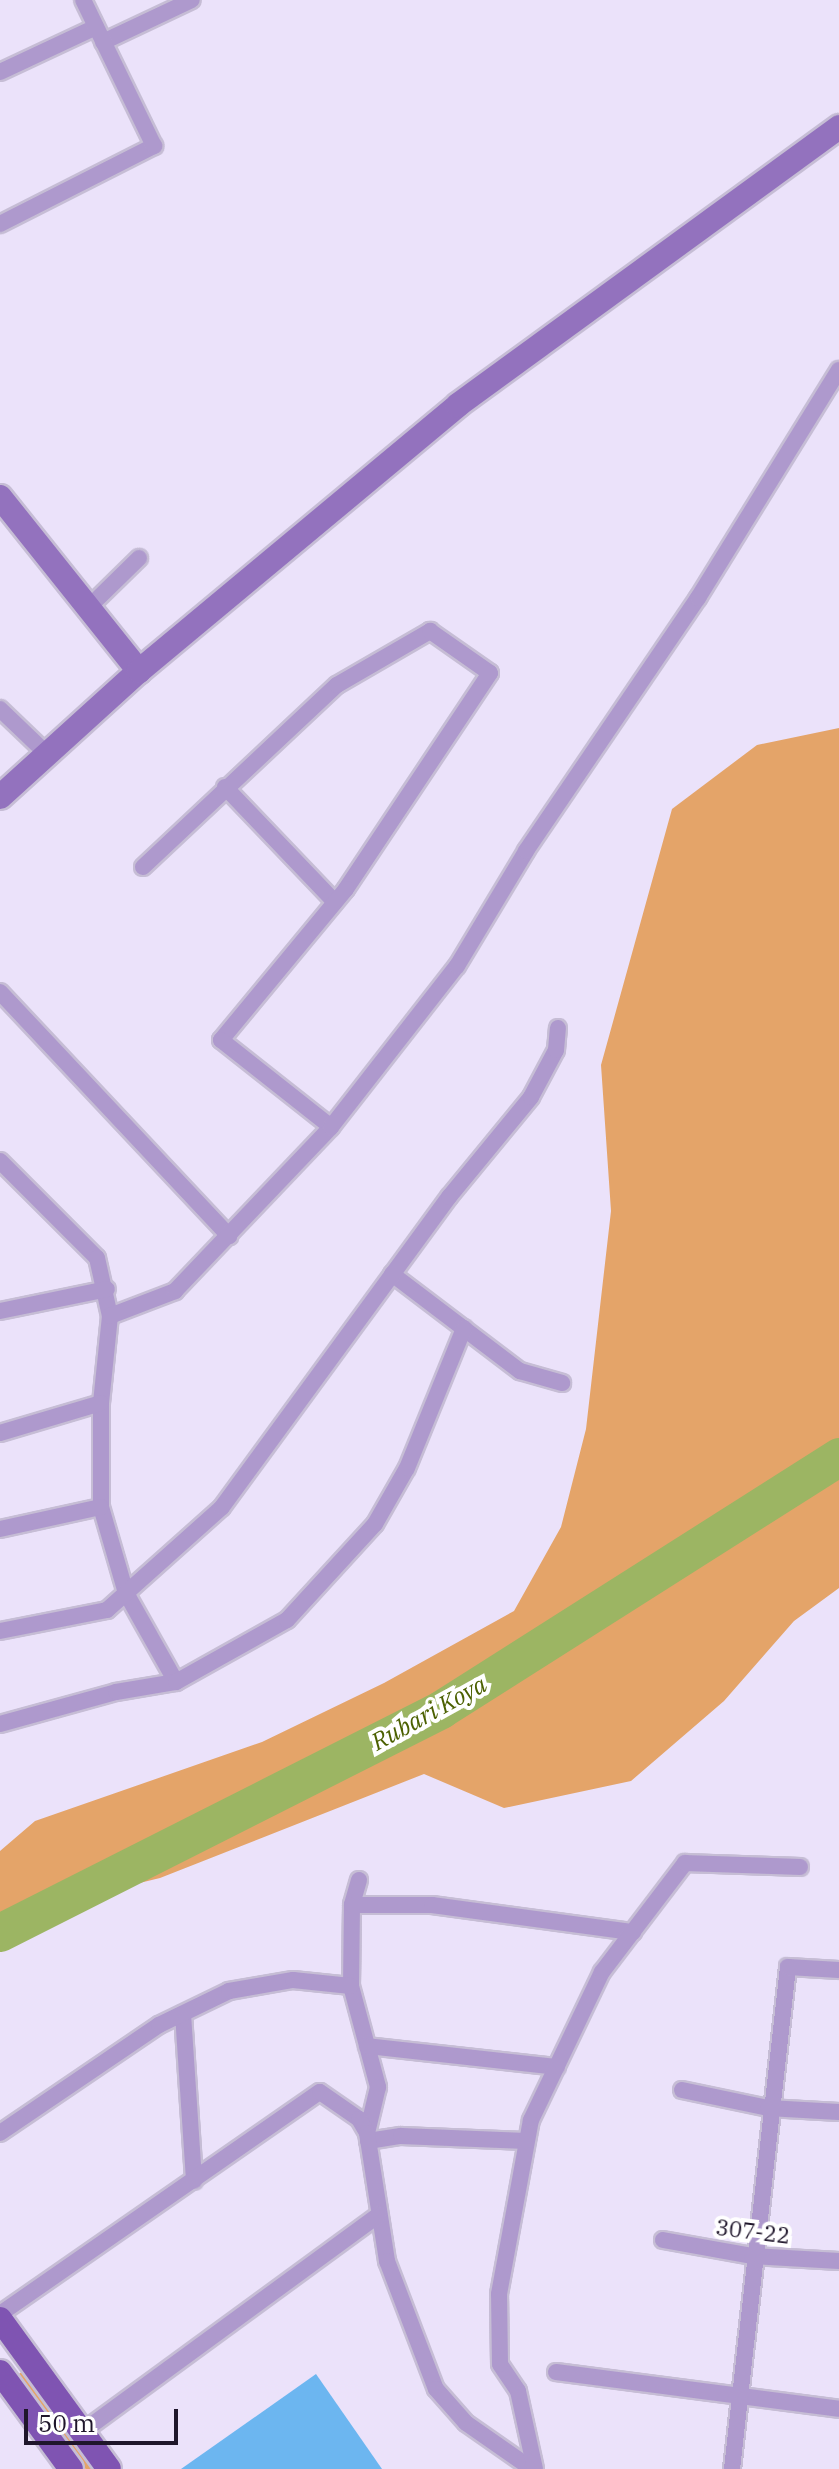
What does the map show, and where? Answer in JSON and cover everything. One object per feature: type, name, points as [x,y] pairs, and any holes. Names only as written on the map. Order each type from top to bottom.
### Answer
[{"type":"main road","points":[[0,2316],[8,2347],[82,2432],[109,2469]]},
{"type":"main road","points":[[0,2372],[71,2469]]},
{"type":"street","points":[[0,224],[154,146],[83,0]]},
{"type":"street","points":[[0,72],[192,0]]},
{"type":"street","points":[[0,797],[139,671],[458,405],[839,127]]},
{"type":"street","points":[[110,1316],[175,1291],[331,1127],[457,966],[526,851],[715,571],[839,370]]},
{"type":"street","points":[[0,497],[139,671]]},
{"type":"street","points":[[89,607],[139,558]]},
{"type":"street","points":[[143,867],[337,685],[430,631],[490,673],[335,902],[221,1040],[331,1127]]},
{"type":"street","points":[[0,709],[47,754]]},
{"type":"street","points":[[225,787],[335,902]]},
{"type":"street","points":[[0,992],[229,1236]]},
{"type":"street","points":[[0,1631],[107,1610],[222,1507],[392,1274],[531,1097],[556,1050],[558,1028]]},
{"type":"street","points":[[0,1161],[97,1258],[107,1289],[110,1316],[101,1403],[101,1507],[126,1593],[176,1682]]},
{"type":"street","points":[[392,1274],[520,1371],[562,1383]]},
{"type":"street","points":[[0,1311],[107,1289]]},
{"type":"street","points":[[0,1724],[116,1692],[176,1682],[287,1620],[375,1524],[407,1468],[464,1328]]},
{"type":"street","points":[[0,1433],[101,1403]]},
{"type":"street","points":[[0,1529],[101,1507]]},
{"type":"street","points":[[534,2469],[518,2391],[500,2364],[499,2294],[526,2141],[557,2067],[602,1972],[685,1863],[800,1867]]},
{"type":"street","points":[[359,1880],[352,1905],[351,1986],[378,2087],[368,2137]]},
{"type":"street","points":[[352,1905],[432,1905],[633,1932]]},
{"type":"street","points":[[732,2469],[768,2108],[788,1967],[839,1970]]},
{"type":"street","points":[[0,2133],[85,2072],[183,2014],[229,1991],[293,1980],[351,1986]]},
{"type":"street","points":[[183,2014],[194,2181]]},
{"type":"street","points":[[367,2046],[557,2067]]},
{"type":"street","points":[[682,2090],[768,2108],[839,2112]]},
{"type":"street","points":[[0,2316],[194,2181],[303,2098],[320,2092],[359,2119],[368,2137],[387,2261],[436,2389],[466,2423],[534,2469]]},
{"type":"street","points":[[368,2137],[526,2141]]},
{"type":"street","points":[[82,2432],[379,2215]]},
{"type":"street","name":"307-22","points":[[663,2240],[752,2256],[839,2261]]},
{"type":"street","points":[[556,2372],[738,2399],[839,2409]]},
{"type":"shaded area","points":[[839,728],[839,1588],[794,1621],[724,1701],[631,1781],[504,1808],[424,1774],[160,1878],[0,1917],[0,1851],[35,1821],[262,1742],[384,1683],[514,1611],[561,1527],[586,1429],[611,1211],[601,1065],[672,809],[757,745]]},
{"type":"shaded area","points":[[23,2371],[94,2468],[86,2469],[17,2375]]},
{"type":"building","points":[[316,2374],[382,2469],[181,2469]]},
{"type":"waterway","name":"Rubari Koya","points":[[0,1933],[441,1710],[839,1457]]}]
